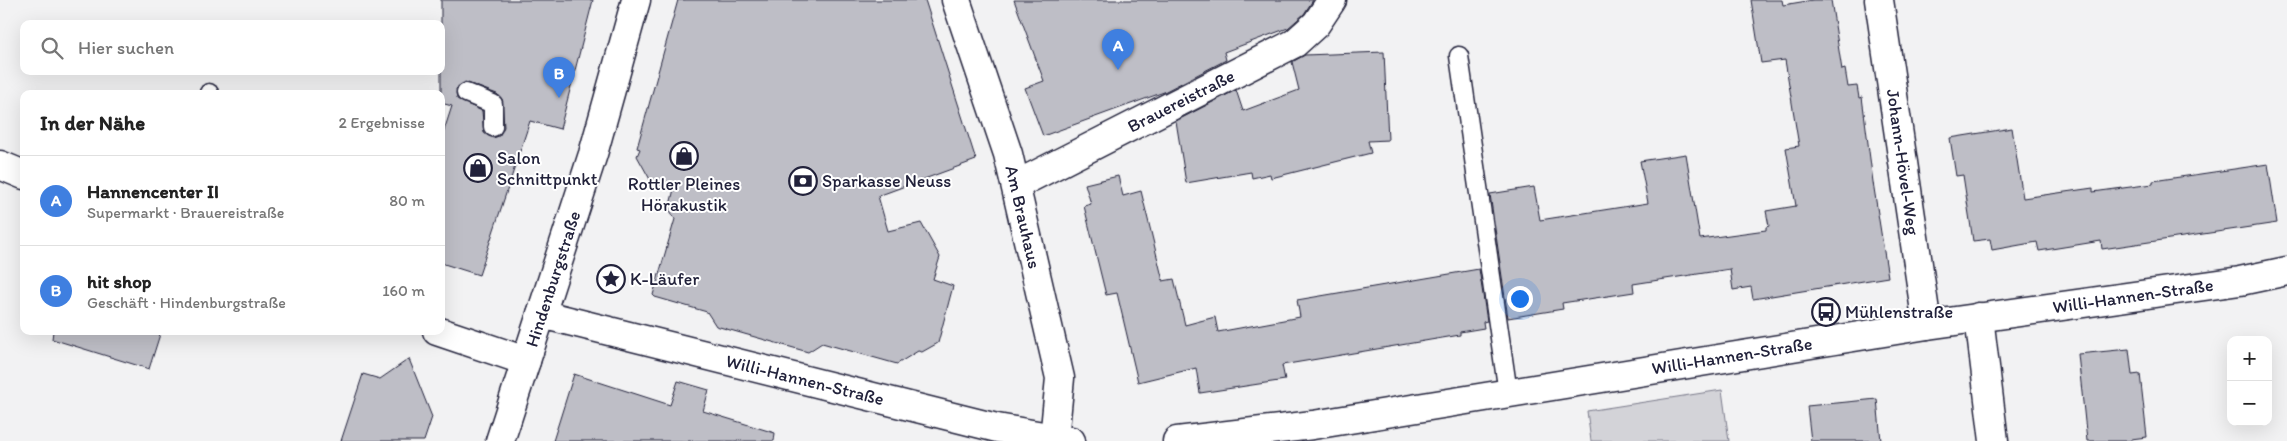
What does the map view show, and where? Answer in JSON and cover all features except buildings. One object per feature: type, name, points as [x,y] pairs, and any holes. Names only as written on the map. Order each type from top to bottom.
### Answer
[{"type":"street","name":"Hindenburgstraße","points":[[500,441],[593,154],[636,0]]},
{"type":"street","name":"Am Brauhaus","points":[[956,0],[996,113],[1016,186],[1060,378],[1062,440]]},
{"type":"street","name":"Brauereistraße","points":[[1016,186],[1295,43],[1316,24],[1332,0]]},
{"type":"street","name":"Johann-Hövel-Weg","points":[[1879,0],[1927,325]]},
{"type":"street","points":[[0,165],[20,173]]},
{"type":"street","name":"Willi-Hannen-Straße","points":[[1177,441],[1314,433],[1508,393],[1979,317],[2240,281],[2287,271]]},
{"type":"street","name":"Willi-Hannen-Straße","points":[[541,314],[904,405],[1062,440]]},
{"type":"street","points":[[1979,317],[1994,441]]},
{"type":"street","points":[[445,334],[526,361]]},
{"type":"lane","points":[[1460,56],[1508,393]]},
{"type":"lane","points":[[466,93],[493,104],[493,128]]},
{"type":"shaded area","points":[[1722,390],[1729,441],[1591,441],[1587,411]]},
{"type":"place","name":"Hannencenter II","points":[[1118,70]]},
{"type":"place","name":"hit shop","points":[[559,98]]},
{"type":"place","name":"Rottler Pleines Hörakustik","points":[[684,156]]},
{"type":"place","name":"Salon Schnittpunkt","points":[[478,168]]},
{"type":"place","name":"Sparkasse Neuss","points":[[803,181]]},
{"type":"place","name":"K-Läufer","points":[[611,279]]},
{"type":"place","name":"Mühlenstraße","points":[[1826,312]]}]
